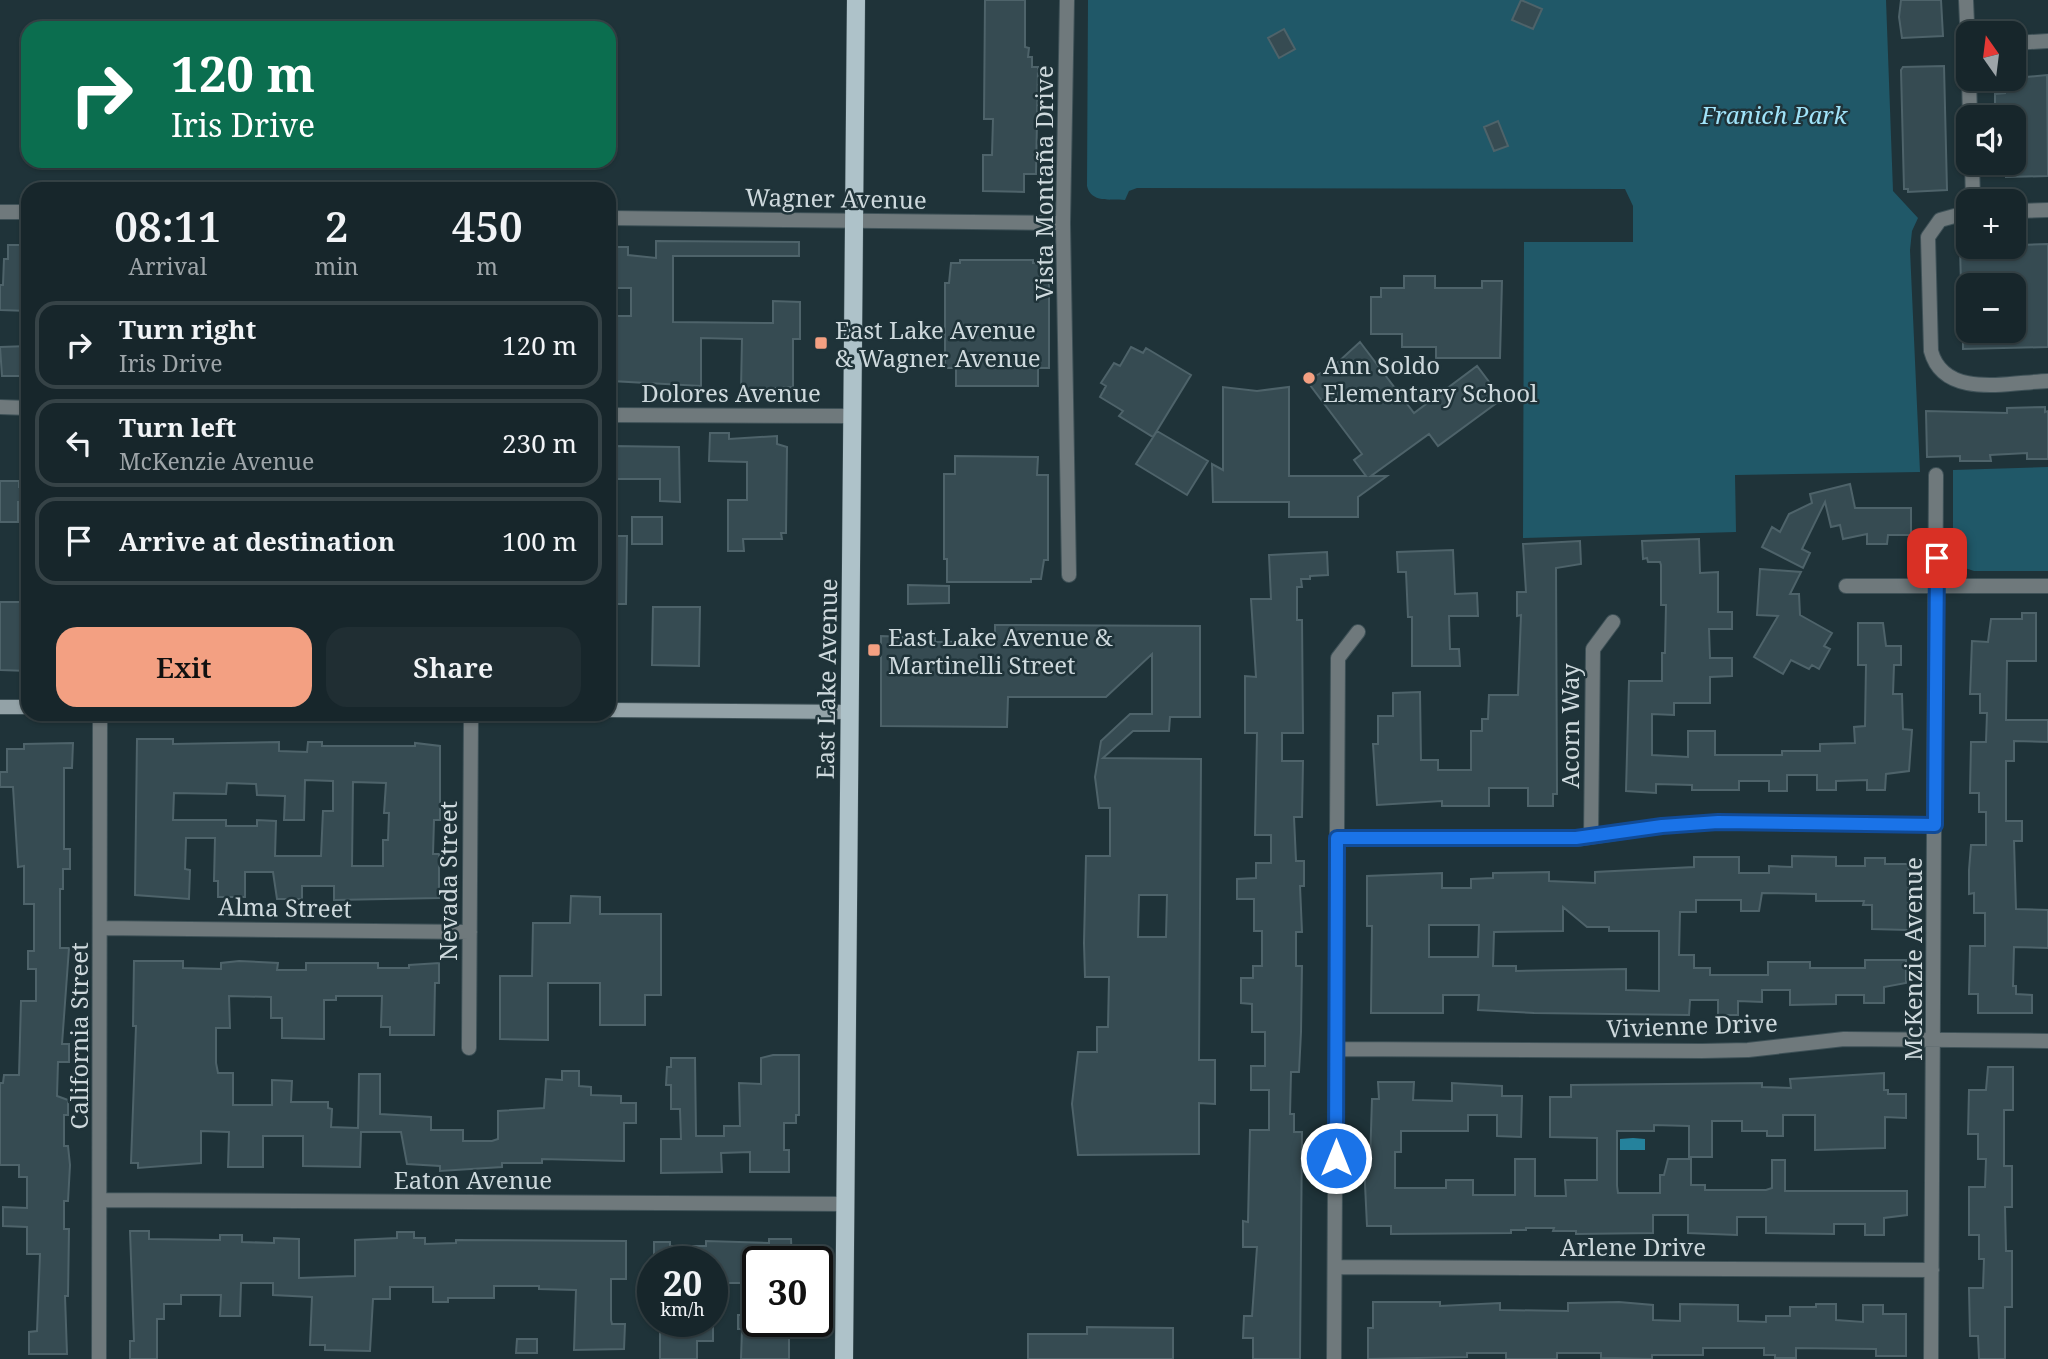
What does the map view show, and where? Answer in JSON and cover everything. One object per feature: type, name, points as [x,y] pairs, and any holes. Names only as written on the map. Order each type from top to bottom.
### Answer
[{"type":"main road","name":"East Lake Avenue","points":[[844,1359],[856,0]]},
{"type":"street","name":"Vista Montaña Drive","points":[[1067,0],[1063,223],[1069,575]]},
{"type":"street","points":[[1966,0],[1967,21]]},
{"type":"street","points":[[2026,42],[2048,41]]},
{"type":"street","points":[[2026,211],[2048,210]]},
{"type":"street","points":[[0,212],[21,212]]},
{"type":"street","points":[[1956,215],[1945,217],[1931,230],[1928,237],[1931,351],[1941,373],[1951,380],[1969,384],[2048,381]]},
{"type":"street","name":"Wagner Avenue","points":[[616,218],[1063,223]]},
{"type":"street","points":[[0,407],[21,408]]},
{"type":"street","name":"Dolores Avenue","points":[[616,415],[853,416]]},
{"type":"street","name":"McKenzie Avenue","points":[[1931,1359],[1938,586],[1936,475]]},
{"type":"street","points":[[1846,586],[2048,586]]},
{"type":"street","name":"Acorn Way","points":[[1591,837],[1593,649],[1613,622]]},
{"type":"street","points":[[1334,1359],[1338,658],[1359,632]]},
{"type":"street","points":[[0,706],[21,707]]},
{"type":"street","points":[[616,710],[850,712]]},
{"type":"street","name":"California Street","points":[[99,1359],[100,721]]},
{"type":"street","name":"Nevada Street","points":[[469,1048],[471,721]]},
{"type":"street","points":[[1337,838],[1591,837],[1696,823],[1935,825]]},
{"type":"street","name":"Alma Street","points":[[101,928],[470,932]]},
{"type":"street","name":"Vivienne Drive","points":[[1336,1049],[1728,1051],[1844,1039],[2048,1041]]},
{"type":"street","name":"Eaton Avenue","points":[[100,1200],[845,1204]]},
{"type":"street","name":"Arlene Drive","points":[[1335,1267],[1932,1270]]},
{"type":"green space","name":"Franich Park","points":[[1088,0],[1886,0],[1893,191],[1918,218],[1912,231],[1910,250],[1920,472],[1735,475],[1736,532],[1523,538],[1524,242],[1633,242],[1633,206],[1625,189],[1137,188],[1129,191],[1125,200],[1097,198],[1087,186]]},
{"type":"green space","points":[[2048,467],[2048,571],[1974,571],[1959,566],[1953,552],[1953,470]]},
{"type":"shaded area","points":[[1620,1139],[1645,1139],[1645,1150],[1620,1150]]},
{"type":"building","points":[[985,0],[1025,0],[1025,47],[1029,48],[1028,57],[1032,57],[1032,67],[1038,67],[1036,174],[1024,174],[1024,192],[983,191],[983,155],[992,155],[993,119],[984,119]]},
{"type":"building","points":[[1521,0],[1542,9],[1533,29],[1512,20]]},
{"type":"building","points":[[1901,0],[1941,0],[1943,36],[1902,38],[1899,17]]},
{"type":"building","points":[[1284,29],[1295,49],[1279,58],[1268,38]]},
{"type":"building","points":[[1944,66],[1947,190],[1908,192],[1908,189],[1904,189],[1901,70],[1903,67]]},
{"type":"building","points":[[2047,75],[2048,176],[2006,177],[2026,175],[2026,105],[1995,105],[1995,94],[2026,91],[2026,77]]},
{"type":"building","points":[[1498,121],[1508,146],[1494,151],[1484,127]]},
{"type":"building","points":[[656,241],[799,242],[799,256],[673,256],[673,322],[773,323],[773,301],[800,302],[800,339],[793,339],[793,387],[741,390],[742,339],[701,338],[701,386],[616,381],[616,316],[631,316],[631,288],[616,288],[616,247],[628,247],[628,255],[656,258]]},
{"type":"building","points":[[2048,244],[2048,347],[1963,349],[1963,343],[2026,343],[2026,273],[1961,273],[1960,259],[2026,259],[2026,245]]},
{"type":"building","points":[[8,245],[21,245],[21,311],[0,310],[4,259],[8,259]]},
{"type":"building","points":[[960,260],[1033,260],[1033,263],[1042,263],[1045,283],[1049,283],[1049,368],[1038,368],[1038,386],[956,386],[956,368],[945,368],[945,283],[949,283],[951,263],[960,263]]},
{"type":"building","points":[[1404,276],[1435,276],[1435,288],[1482,288],[1482,281],[1502,281],[1500,358],[1436,358],[1436,347],[1402,347],[1402,334],[1371,334],[1371,297],[1381,297],[1381,288],[1404,288]]},
{"type":"building","points":[[1360,342],[1414,413],[1477,366],[1502,399],[1438,446],[1429,434],[1371,476],[1387,476],[1358,497],[1358,517],[1289,517],[1289,502],[1213,502],[1212,464],[1223,470],[1223,387],[1257,391],[1289,387],[1289,476],[1366,476],[1354,460],[1362,454],[1307,381],[1336,364]]},
{"type":"building","points":[[21,346],[21,376],[2,376],[0,347]]},
{"type":"building","points":[[1131,347],[1143,353],[1146,348],[1191,375],[1153,437],[1119,416],[1123,411],[1100,397],[1106,386],[1101,383],[1114,363],[1120,366]]},
{"type":"building","points":[[2045,407],[2045,412],[2048,411],[2048,459],[2027,459],[2027,453],[1990,455],[1991,461],[1960,461],[1960,456],[1927,457],[1926,411],[2007,413],[2007,408]]},
{"type":"building","points":[[1157,431],[1208,461],[1187,495],[1136,464]]},
{"type":"building","points":[[710,433],[729,433],[729,439],[777,436],[777,444],[787,447],[786,533],[781,533],[782,539],[743,539],[744,551],[728,551],[728,500],[747,500],[747,462],[709,461]]},
{"type":"building","points":[[616,446],[679,447],[680,502],[660,501],[660,479],[616,479]]},
{"type":"building","points":[[955,456],[1038,457],[1037,475],[1048,475],[1048,560],[1044,560],[1041,579],[1031,579],[1031,582],[947,582],[947,559],[944,559],[944,474],[955,474]]},
{"type":"building","points":[[0,481],[19,481],[21,502],[18,502],[18,522],[0,522]]},
{"type":"building","points":[[1850,484],[1855,508],[1911,508],[1911,535],[1888,535],[1887,544],[1867,544],[1867,534],[1843,539],[1840,525],[1831,527],[1825,502],[1802,549],[1810,553],[1803,568],[1762,547],[1772,527],[1780,532],[1789,514],[1812,503],[1810,494]]},
{"type":"building","points":[[632,517],[662,517],[662,544],[632,544]]},
{"type":"building","points":[[616,536],[627,536],[626,604],[616,604]]},
{"type":"building","points":[[1699,539],[1700,573],[1718,572],[1718,612],[1732,612],[1732,629],[1709,629],[1710,658],[1732,658],[1732,676],[1710,677],[1710,703],[1674,703],[1674,715],[1652,714],[1652,755],[1688,757],[1688,731],[1715,731],[1715,755],[1782,755],[1782,751],[1820,751],[1820,744],[1855,743],[1854,727],[1865,726],[1866,665],[1858,665],[1858,623],[1883,623],[1886,646],[1901,646],[1901,665],[1894,665],[1893,694],[1902,694],[1903,729],[1912,730],[1909,771],[1886,774],[1885,790],[1867,790],[1867,780],[1836,781],[1836,790],[1817,790],[1817,775],[1787,775],[1787,791],[1769,791],[1769,781],[1739,781],[1739,790],[1692,790],[1692,785],[1656,784],[1656,793],[1626,791],[1629,681],[1662,681],[1662,653],[1665,653],[1666,605],[1661,605],[1661,565],[1660,562],[1643,559],[1642,541]]},
{"type":"building","points":[[1580,541],[1581,564],[1556,568],[1557,794],[1553,794],[1553,806],[1528,806],[1528,788],[1489,788],[1489,806],[1442,806],[1442,801],[1377,805],[1373,744],[1378,744],[1378,716],[1393,716],[1393,693],[1420,692],[1421,760],[1438,760],[1438,770],[1471,770],[1471,731],[1482,731],[1482,719],[1488,719],[1489,695],[1518,695],[1521,615],[1517,616],[1517,592],[1526,592],[1523,544]]},
{"type":"building","points":[[1453,550],[1455,594],[1477,593],[1478,616],[1449,616],[1450,649],[1459,649],[1460,666],[1412,666],[1412,617],[1408,617],[1406,572],[1398,572],[1397,552]]},
{"type":"building","points":[[1327,552],[1328,575],[1301,579],[1302,587],[1297,587],[1297,620],[1302,620],[1303,733],[1282,733],[1282,761],[1303,761],[1302,817],[1294,817],[1296,861],[1304,861],[1304,886],[1300,886],[1302,932],[1296,932],[1296,966],[1302,966],[1301,1032],[1299,1072],[1291,1072],[1290,1114],[1294,1114],[1294,1132],[1302,1132],[1300,1359],[1253,1359],[1253,1338],[1243,1338],[1244,1316],[1252,1316],[1257,1247],[1243,1247],[1243,1221],[1248,1222],[1250,1130],[1269,1130],[1269,1090],[1251,1090],[1251,1066],[1265,1066],[1265,1032],[1252,1032],[1252,1004],[1241,1003],[1241,978],[1253,978],[1253,966],[1262,966],[1262,931],[1254,931],[1254,899],[1237,899],[1237,879],[1256,878],[1256,863],[1271,863],[1271,835],[1255,835],[1257,733],[1245,733],[1245,676],[1256,677],[1251,599],[1271,599],[1269,555]]},
{"type":"building","points":[[1760,569],[1801,572],[1790,594],[1799,594],[1800,615],[1832,633],[1824,646],[1830,649],[1819,669],[1812,665],[1809,669],[1791,660],[1783,674],[1754,657],[1778,616],[1757,615]]},
{"type":"building","points":[[908,585],[949,586],[949,603],[908,604]]},
{"type":"building","points":[[0,602],[21,602],[21,671],[0,670]]},
{"type":"building","points":[[653,607],[700,607],[699,666],[652,665]]},
{"type":"building","points":[[2022,613],[2036,613],[2036,661],[2007,661],[2006,720],[2048,720],[2048,742],[2014,741],[2014,761],[2006,761],[2006,821],[2022,821],[2022,841],[2014,841],[2016,909],[2048,910],[2048,948],[2014,947],[2013,986],[2016,986],[2016,994],[2032,995],[2032,1013],[1978,1013],[1978,994],[1969,994],[1970,946],[1985,946],[1985,913],[1974,913],[1974,893],[1969,894],[1969,870],[1971,845],[1986,845],[1986,812],[1979,812],[1979,793],[1970,793],[1971,742],[1986,742],[1987,713],[1980,713],[1980,694],[1970,694],[1972,641],[1988,642],[1991,619],[2022,619]]},
{"type":"building","points":[[995,625],[1200,626],[1200,717],[1170,717],[1169,731],[1133,731],[1103,758],[1201,759],[1199,1060],[1215,1060],[1215,1104],[1199,1103],[1199,1154],[1078,1155],[1072,1104],[1078,1052],[1097,1052],[1097,1027],[1108,1027],[1109,977],[1085,977],[1084,943],[1086,856],[1110,856],[1110,808],[1099,808],[1095,777],[1101,741],[1130,714],[1152,714],[1152,654],[1106,697],[1008,697],[1007,727],[881,726],[881,636],[935,638],[935,642],[995,641]],"holes":[[[1139,895],[1167,895],[1166,937],[1138,937]]]},
{"type":"building","points":[[137,739],[173,739],[173,744],[279,742],[279,751],[307,752],[308,742],[322,742],[322,746],[415,746],[415,743],[440,746],[440,820],[434,820],[433,854],[439,854],[439,898],[334,900],[334,886],[302,886],[302,899],[277,899],[273,872],[245,872],[245,897],[218,897],[218,881],[214,881],[215,838],[186,838],[185,869],[190,870],[189,899],[135,895]],"holes":[[[305,780],[333,781],[333,811],[323,811],[321,856],[275,856],[276,821],[257,820],[257,826],[226,826],[226,820],[173,820],[174,793],[226,794],[227,783],[256,784],[257,795],[285,796],[284,820],[304,820]],[[353,782],[386,783],[384,813],[389,813],[388,840],[383,840],[383,866],[352,866]]]},
{"type":"building","points":[[73,743],[72,768],[64,768],[64,849],[70,849],[70,869],[63,869],[63,889],[60,889],[60,948],[69,948],[62,1044],[69,1044],[69,1062],[58,1062],[57,1096],[68,1100],[68,1115],[64,1115],[64,1146],[68,1146],[70,1165],[68,1201],[64,1201],[64,1229],[69,1229],[68,1296],[65,1296],[67,1354],[29,1354],[29,1332],[37,1331],[40,1254],[27,1254],[27,1227],[3,1226],[3,1207],[27,1208],[27,1177],[19,1177],[19,1165],[0,1165],[0,1083],[3,1083],[4,1075],[19,1075],[21,1001],[36,1001],[36,969],[28,969],[28,951],[34,951],[34,904],[24,904],[24,866],[18,867],[13,787],[0,787],[0,772],[7,772],[7,749],[24,749],[24,744]]},
{"type":"building","points":[[1792,856],[1836,857],[1836,866],[1865,866],[1865,858],[1885,858],[1885,864],[1908,864],[1909,871],[1915,871],[1915,887],[1909,887],[1908,930],[1872,929],[1872,905],[1863,905],[1864,901],[1816,901],[1816,894],[1762,893],[1759,911],[1741,911],[1741,900],[1696,900],[1696,912],[1680,912],[1679,955],[1694,955],[1694,968],[1710,968],[1710,975],[1768,975],[1768,962],[1810,962],[1810,968],[1865,968],[1865,960],[1906,960],[1906,983],[1884,987],[1884,1003],[1864,1003],[1864,995],[1836,995],[1836,1004],[1790,1005],[1790,990],[1762,990],[1762,1002],[1738,1001],[1738,1015],[1718,1015],[1718,1000],[1690,1000],[1689,1015],[1534,1013],[1478,1010],[1479,995],[1443,995],[1443,1013],[1371,1013],[1372,926],[1367,926],[1367,876],[1442,873],[1442,888],[1471,888],[1471,879],[1493,878],[1493,873],[1549,872],[1549,881],[1595,883],[1595,872],[1694,867],[1694,857],[1739,857],[1739,873],[1769,873],[1769,866],[1792,867]],"holes":[[[1563,907],[1587,927],[1609,927],[1609,931],[1659,931],[1659,991],[1626,990],[1626,969],[1516,971],[1516,966],[1493,966],[1494,932],[1563,931]],[[1429,925],[1479,925],[1478,957],[1429,957]]]},
{"type":"building","points":[[571,896],[600,897],[600,914],[661,914],[661,995],[645,995],[645,1025],[600,1025],[600,983],[548,983],[548,1040],[500,1039],[500,976],[532,976],[533,923],[570,923]]},
{"type":"building","points":[[134,961],[183,961],[183,968],[221,969],[221,963],[239,961],[278,963],[277,970],[306,970],[306,963],[378,963],[378,968],[409,968],[409,965],[439,963],[439,983],[435,983],[434,1035],[390,1035],[390,1027],[381,1027],[382,996],[336,996],[336,1000],[324,1000],[324,1039],[282,1038],[282,1018],[271,1018],[271,997],[229,996],[230,1028],[216,1028],[216,1063],[218,1073],[233,1073],[233,1105],[272,1105],[272,1080],[292,1081],[291,1102],[328,1102],[328,1108],[332,1109],[331,1127],[358,1128],[359,1074],[380,1074],[380,1114],[431,1117],[431,1130],[463,1130],[463,1141],[492,1141],[498,1139],[498,1111],[544,1108],[546,1079],[562,1080],[562,1071],[579,1071],[579,1086],[591,1087],[591,1095],[621,1096],[621,1103],[636,1103],[636,1123],[624,1123],[624,1161],[542,1159],[542,1163],[502,1163],[502,1167],[440,1171],[440,1166],[407,1164],[401,1132],[361,1132],[360,1167],[303,1166],[303,1136],[263,1136],[263,1167],[228,1167],[229,1132],[201,1131],[201,1163],[138,1168],[138,1163],[131,1163],[136,1026],[133,1026]]},
{"type":"building","points":[[799,1055],[799,1115],[796,1115],[796,1123],[784,1123],[784,1150],[789,1150],[789,1172],[750,1172],[750,1152],[721,1153],[722,1172],[661,1173],[661,1139],[681,1139],[680,1109],[671,1109],[671,1085],[666,1085],[667,1067],[671,1067],[671,1058],[695,1058],[696,1136],[724,1136],[724,1126],[740,1126],[739,1083],[761,1084],[761,1058]]},
{"type":"building","points":[[1988,1067],[2013,1067],[2013,1110],[2004,1110],[2004,1166],[2012,1166],[2012,1207],[2005,1207],[2006,1251],[2012,1251],[2012,1307],[2005,1307],[2005,1359],[1979,1359],[1978,1336],[1970,1336],[1969,1288],[1983,1288],[1984,1259],[1979,1259],[1979,1235],[1969,1235],[1969,1187],[1985,1187],[1986,1159],[1978,1159],[1978,1134],[1968,1134],[1969,1090],[1986,1090]]},
{"type":"building","points":[[1884,1073],[1884,1090],[1888,1090],[1888,1094],[1906,1094],[1906,1118],[1885,1117],[1885,1148],[1815,1150],[1815,1115],[1783,1115],[1783,1136],[1767,1136],[1767,1131],[1742,1131],[1742,1121],[1712,1121],[1712,1157],[1689,1157],[1689,1126],[1654,1125],[1654,1131],[1617,1131],[1617,1186],[1618,1193],[1660,1193],[1660,1175],[1664,1175],[1668,1159],[1691,1159],[1691,1185],[1705,1185],[1705,1190],[1766,1190],[1772,1188],[1772,1160],[1785,1160],[1785,1191],[1907,1191],[1907,1215],[1884,1218],[1884,1235],[1865,1235],[1865,1224],[1834,1224],[1834,1234],[1766,1233],[1766,1217],[1737,1217],[1737,1235],[1688,1233],[1688,1215],[1653,1215],[1653,1233],[1576,1234],[1576,1231],[1553,1231],[1554,1228],[1526,1228],[1511,1230],[1511,1233],[1391,1234],[1391,1226],[1367,1226],[1364,1163],[1370,1163],[1372,1099],[1379,1099],[1378,1082],[1414,1082],[1413,1100],[1452,1101],[1452,1083],[1502,1086],[1502,1096],[1522,1096],[1521,1137],[1497,1136],[1497,1115],[1468,1115],[1468,1131],[1401,1131],[1401,1152],[1395,1152],[1395,1188],[1446,1188],[1446,1180],[1473,1180],[1473,1195],[1515,1195],[1515,1159],[1535,1159],[1535,1196],[1566,1196],[1565,1180],[1597,1180],[1597,1138],[1550,1137],[1550,1097],[1571,1097],[1571,1085],[1762,1083],[1762,1087],[1791,1088],[1790,1079]]},
{"type":"building","points":[[130,1231],[149,1231],[149,1239],[220,1240],[220,1235],[242,1235],[242,1242],[274,1243],[274,1238],[299,1239],[299,1278],[355,1276],[355,1240],[397,1238],[397,1232],[414,1232],[414,1238],[425,1238],[425,1244],[456,1243],[456,1240],[626,1241],[626,1279],[611,1279],[611,1320],[612,1324],[625,1324],[624,1349],[574,1350],[576,1290],[539,1289],[539,1286],[494,1286],[494,1298],[448,1298],[448,1302],[433,1302],[433,1287],[390,1287],[390,1299],[373,1299],[370,1351],[325,1350],[325,1345],[310,1345],[312,1297],[273,1295],[273,1283],[241,1283],[240,1316],[220,1316],[221,1295],[181,1295],[181,1304],[164,1304],[164,1319],[157,1319],[157,1359],[130,1359],[130,1341],[134,1341]]},
{"type":"building","points":[[769,1239],[791,1239],[791,1246],[742,1246],[742,1283],[728,1283],[728,1246],[706,1246],[706,1241],[769,1243]]},
{"type":"building","points":[[654,1242],[670,1242],[670,1246],[654,1246]]},
{"type":"building","points":[[1373,1302],[1440,1302],[1440,1306],[1500,1303],[1500,1310],[1568,1311],[1568,1303],[1619,1302],[1653,1305],[1653,1320],[1680,1321],[1680,1304],[1738,1305],[1738,1321],[1766,1322],[1766,1316],[1790,1316],[1790,1307],[1836,1304],[1836,1320],[1863,1322],[1863,1305],[1883,1305],[1883,1314],[1906,1314],[1906,1356],[1876,1356],[1876,1349],[1796,1348],[1796,1358],[1775,1358],[1775,1355],[1764,1355],[1764,1348],[1703,1348],[1703,1355],[1652,1355],[1652,1359],[1601,1358],[1601,1353],[1557,1353],[1557,1359],[1506,1359],[1506,1353],[1467,1353],[1467,1357],[1368,1359],[1368,1328],[1373,1328]]},
{"type":"building","points":[[738,1315],[742,1315],[742,1329],[738,1329]]},
{"type":"building","points":[[1087,1327],[1173,1328],[1173,1359],[1028,1359],[1028,1334],[1087,1334]]},
{"type":"building","points":[[742,1329],[742,1337],[789,1337],[789,1359],[741,1359]]},
{"type":"building","points":[[660,1337],[713,1337],[713,1341],[697,1341],[697,1359],[660,1359]]},
{"type":"building","points":[[517,1339],[537,1339],[537,1353],[516,1353]]},
{"type":"place","name":"East Lake Avenue & Wagner Avenue","points":[[821,343]]},
{"type":"place","name":"Ann Soldo Elementary School","points":[[1309,378]]},
{"type":"place","name":"East Lake Avenue & Martinelli Street","points":[[874,650]]},
{"type":"route","points":[[1336,1158],[1337,838],[1576,838],[1662,826],[1718,822],[1935,825],[1937,558]]}]
